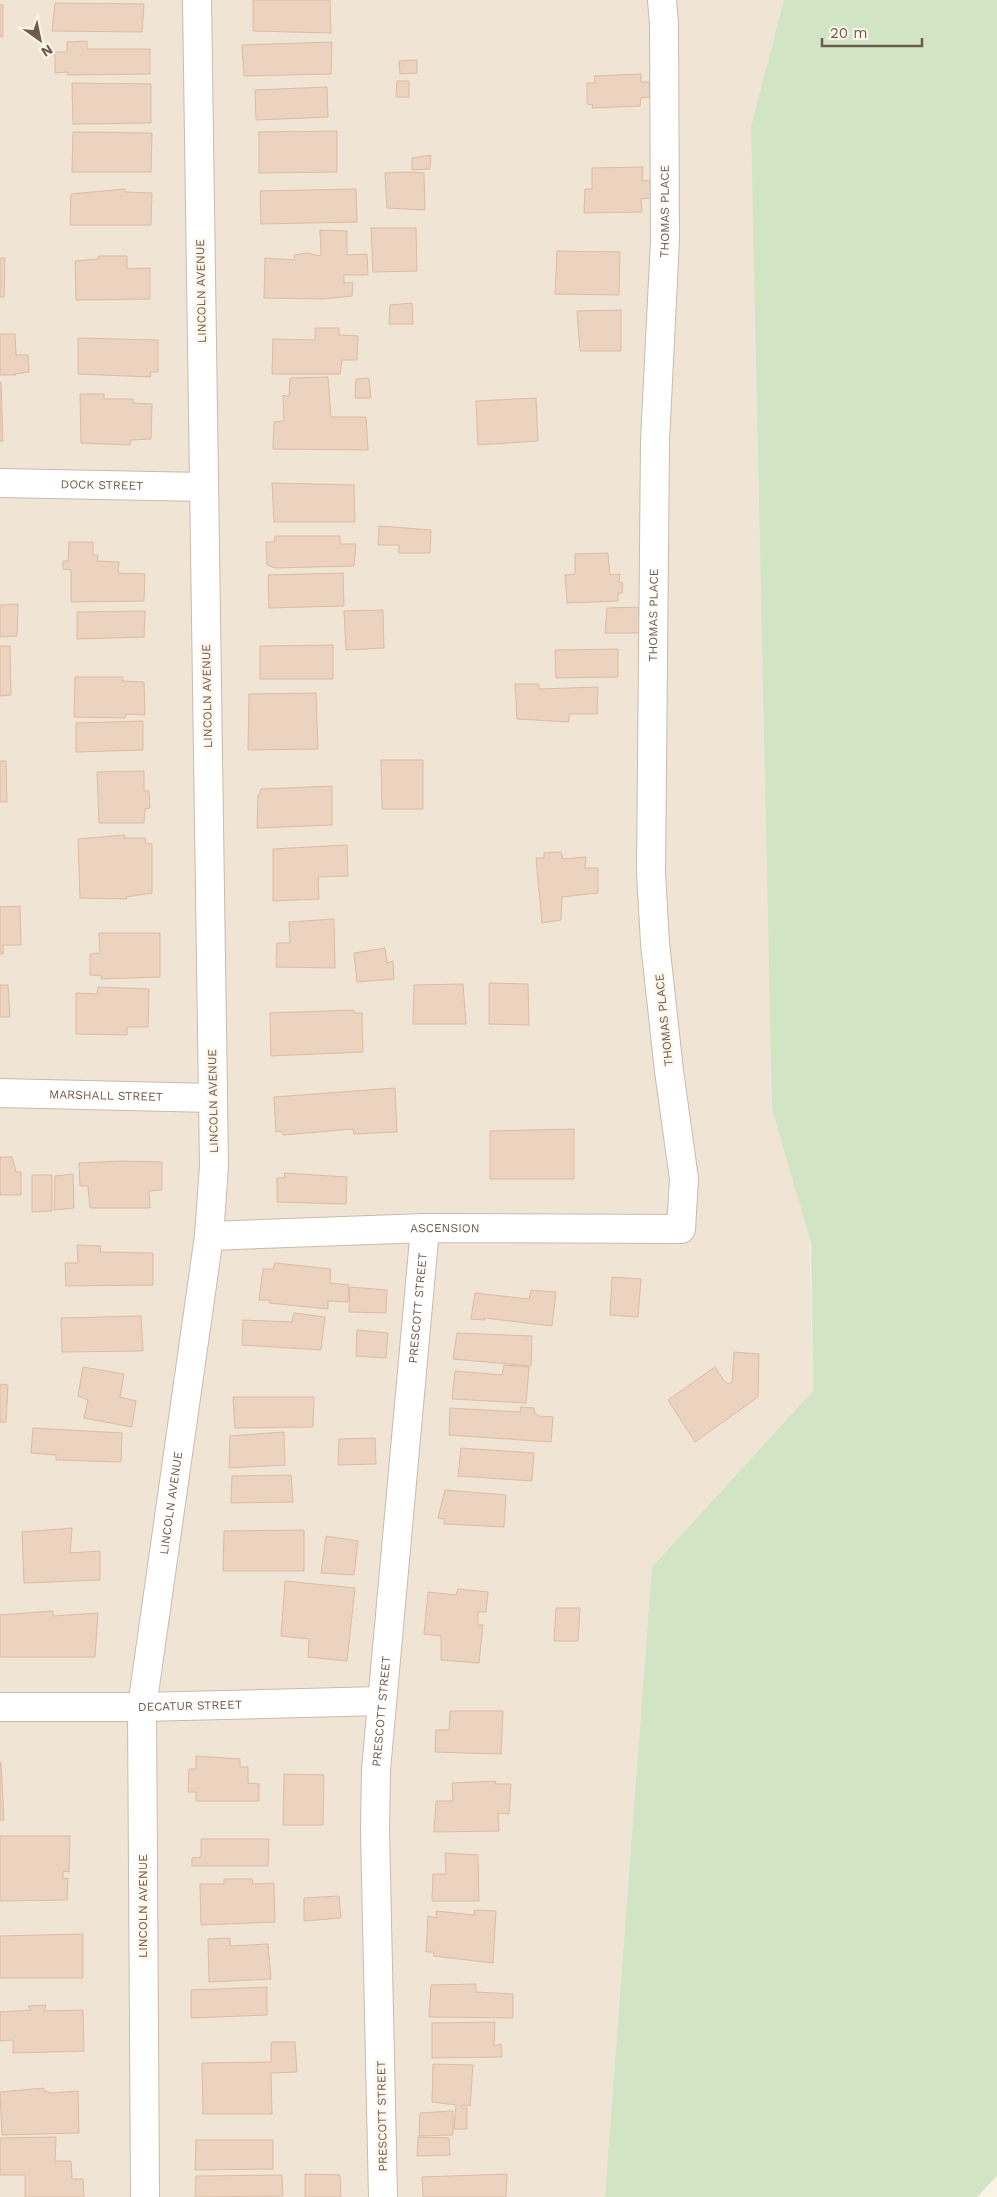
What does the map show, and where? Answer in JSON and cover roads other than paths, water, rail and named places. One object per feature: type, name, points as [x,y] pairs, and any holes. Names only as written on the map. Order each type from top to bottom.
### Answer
[{"type":"street","name":"LINCOLN AVENUE","points":[[145,2197],[142,1707],[209,1236],[214,1166],[197,0]]},
{"type":"street","name":"THOMAS PLACE","points":[[662,0],[664,24],[665,240],[655,441],[651,873],[667,1052],[684,1179],[681,1229]]},
{"type":"street","name":"DOCK STREET","points":[[0,483],[204,487]]},
{"type":"street","name":"MARSHALL STREET","points":[[0,1093],[213,1098]]},
{"type":"street","name":"ASCENSION","points":[[209,1236],[425,1228],[681,1229]]},
{"type":"street","name":"PRESCOTT STREET","points":[[384,2197],[375,1830],[376,1770],[425,1228]]},
{"type":"street","name":"DECATUR STREET","points":[[0,1707],[142,1707],[381,1701]]}]
